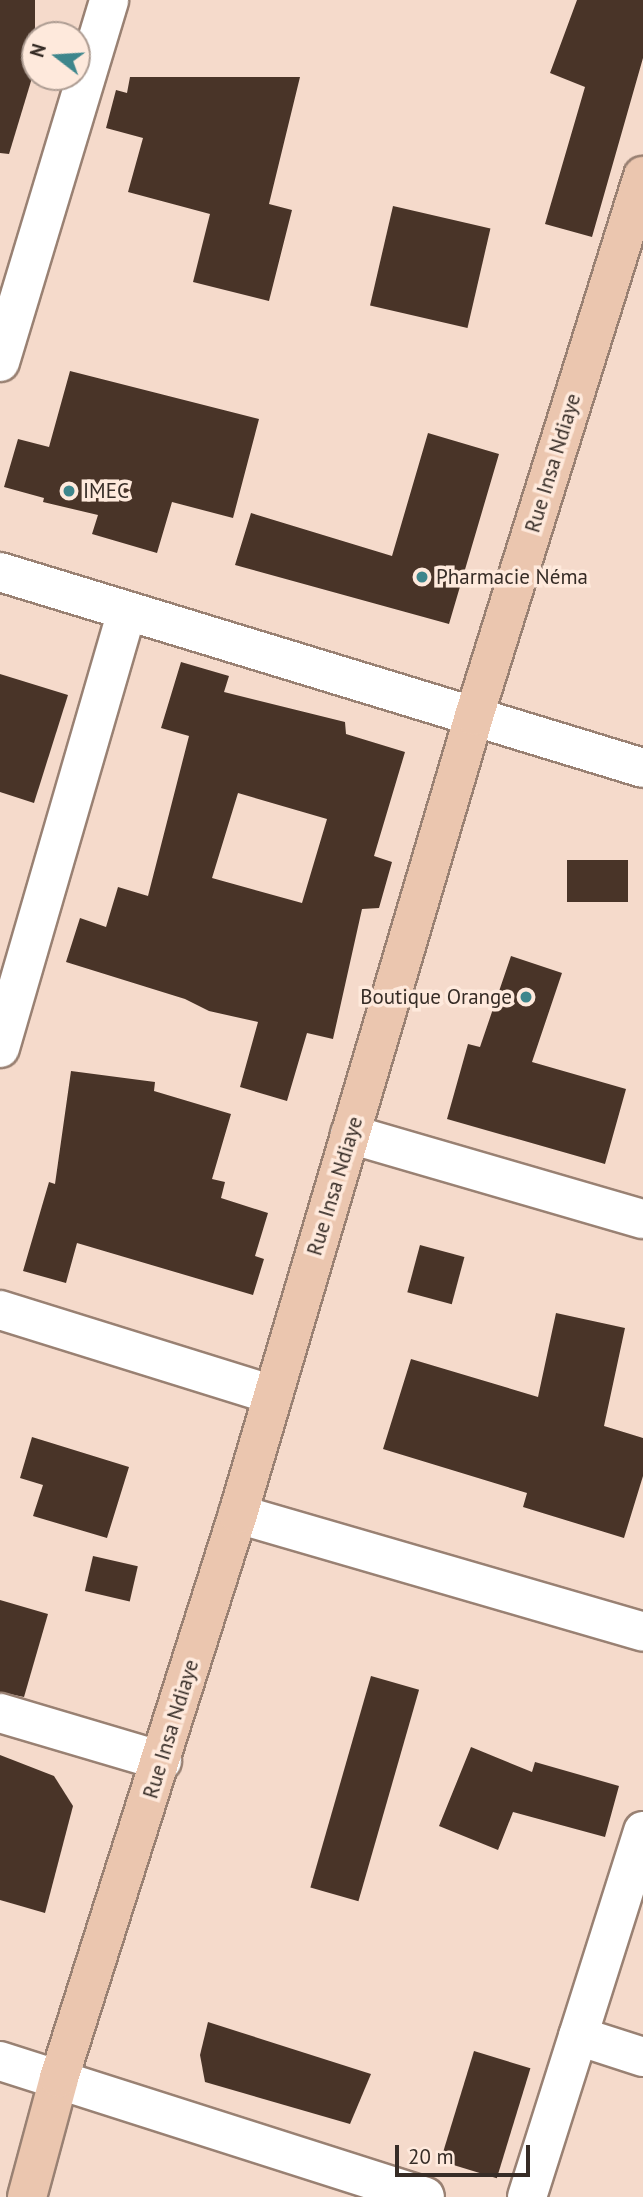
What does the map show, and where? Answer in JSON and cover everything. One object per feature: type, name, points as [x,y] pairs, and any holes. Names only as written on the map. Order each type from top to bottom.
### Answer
[{"type":"main road","name":"Rue Insa Ndiaye","points":[[27,2197],[59,2078],[162,1762],[238,1514],[474,716],[643,176]]},
{"type":"street","points":[[0,362],[109,0]]},
{"type":"street","points":[[0,572],[643,768]]},
{"type":"street","points":[[0,1048],[127,611]]},
{"type":"street","points":[[350,1134],[643,1219]]},
{"type":"street","points":[[0,1310],[273,1395]]},
{"type":"street","points":[[238,1514],[643,1632]]},
{"type":"street","points":[[0,1713],[162,1762]]},
{"type":"street","points":[[527,2197],[643,1831]]},
{"type":"street","points":[[578,2036],[643,2057]]},
{"type":"street","points":[[0,2061],[425,2197]]},
{"type":"building","points":[[0,0],[35,0],[35,21],[21,21],[21,91],[28,91],[9,154],[0,153]]},
{"type":"building","points":[[577,0],[643,0],[643,58],[592,237],[545,224],[585,87],[550,73]]},
{"type":"building","points":[[130,77],[300,77],[269,204],[292,210],[269,301],[193,282],[210,214],[128,192],[143,138],[106,128],[116,90],[127,93]]},
{"type":"building","points":[[393,206],[490,228],[467,328],[370,305]]},
{"type":"building","points":[[70,371],[259,419],[233,518],[172,502],[157,553],[92,534],[98,515],[43,502],[44,498],[4,487],[18,439],[49,447]]},
{"type":"building","points":[[428,433],[499,454],[449,624],[235,565],[251,513],[392,556]]},
{"type":"building","points":[[181,662],[229,676],[224,692],[345,722],[346,734],[405,752],[374,856],[392,862],[379,908],[362,909],[333,1039],[307,1033],[287,1101],[240,1087],[258,1022],[209,1011],[185,999],[66,962],[80,918],[106,927],[118,887],[148,896],[189,736],[161,728]],"holes":[[[238,793],[327,819],[302,903],[212,878]]]},
{"type":"building","points":[[0,674],[68,695],[34,803],[0,792]]},
{"type":"building","points":[[567,860],[628,860],[628,902],[567,902]]},
{"type":"building","points":[[511,956],[562,973],[532,1062],[626,1089],[605,1164],[447,1119],[468,1044],[480,1047]]},
{"type":"building","points":[[71,1071],[155,1082],[154,1091],[231,1114],[212,1179],[225,1182],[221,1198],[268,1213],[255,1256],[264,1259],[253,1295],[77,1243],[66,1283],[23,1271],[49,1182],[55,1184]]},
{"type":"building","points":[[420,1245],[464,1257],[452,1304],[407,1292]]},
{"type":"building","points":[[556,1313],[625,1328],[604,1426],[643,1438],[643,1476],[624,1538],[523,1507],[527,1493],[383,1449],[411,1359],[538,1397]]},
{"type":"building","points":[[32,1437],[129,1467],[107,1538],[33,1516],[43,1485],[20,1478]]},
{"type":"building","points":[[93,1556],[138,1566],[130,1601],[85,1591]]},
{"type":"building","points":[[0,1600],[48,1614],[24,1697],[0,1692]]},
{"type":"building","points":[[371,1676],[419,1690],[358,1901],[310,1887]]},
{"type":"building","points":[[471,1747],[532,1772],[535,1762],[619,1786],[605,1837],[513,1812],[498,1850],[439,1826]]},
{"type":"building","points":[[0,1755],[54,1776],[73,1806],[45,1913],[0,1900]]},
{"type":"building","points":[[208,2022],[371,2074],[350,2124],[205,2082],[200,2055]]},
{"type":"building","points":[[474,2051],[530,2068],[497,2178],[440,2161]]},
{"type":"place","name":"IMEC","points":[[69,491]]},
{"type":"place","name":"Pharmacie Néma","points":[[422,577]]},
{"type":"place","name":"Boutique Orange","points":[[526,997]]}]
